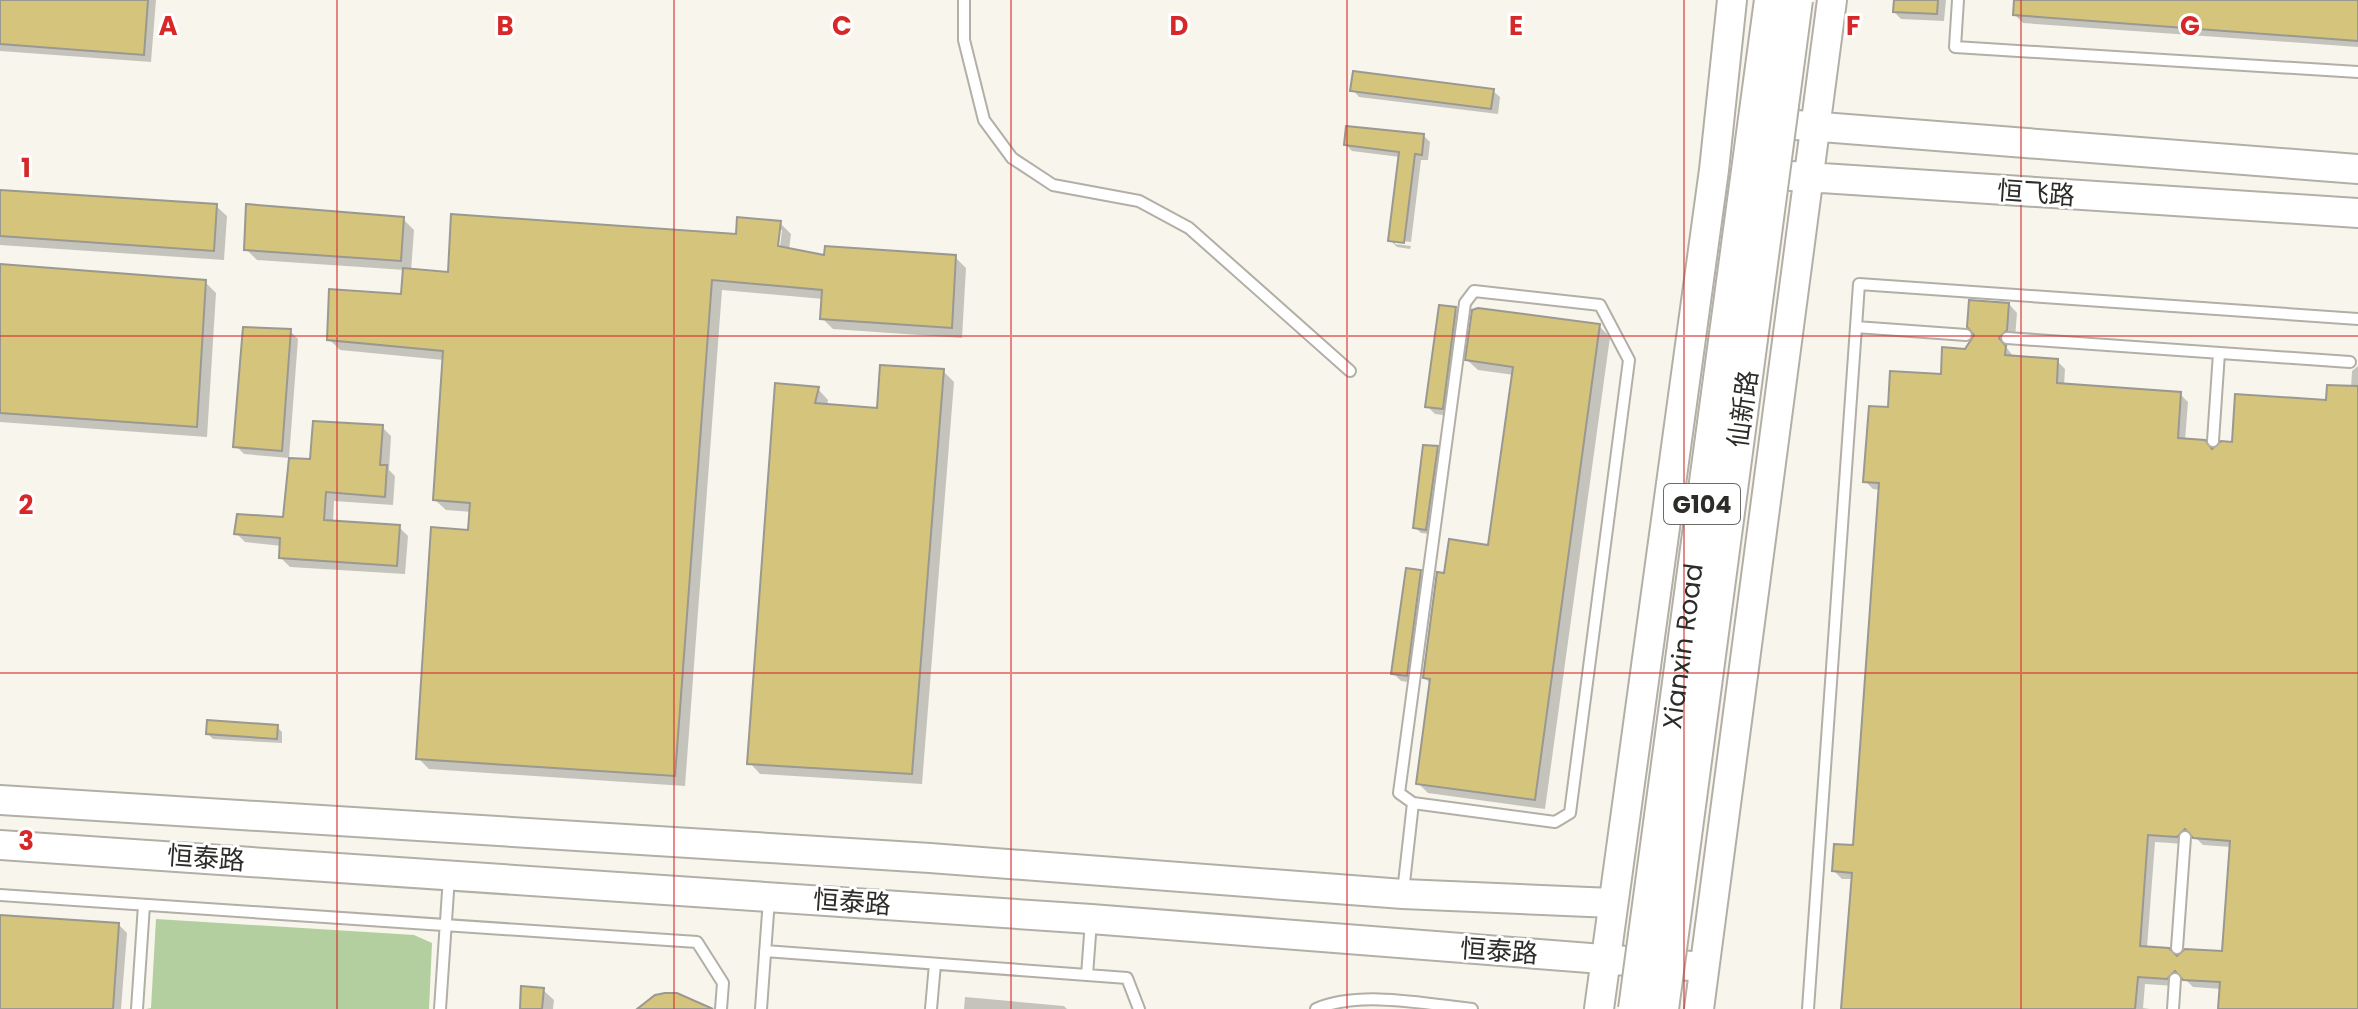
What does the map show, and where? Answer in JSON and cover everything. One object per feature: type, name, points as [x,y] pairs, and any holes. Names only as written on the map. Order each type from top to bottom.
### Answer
[{"type":"main road","points":[[1599,1009],[1714,170],[1732,0]]},
{"type":"main road","name":"Xianxin Road","points":[[1634,1009],[1770,0]]},
{"type":"main road","name":"仙新路","points":[[1663,1009],[1797,0]]},
{"type":"main road","name":"仙新路","points":[[1699,1009],[1832,0]]},
{"type":"main road","name":"恒飞路","points":[[1720,117],[2358,169]]},
{"type":"main road","name":"恒飞路","points":[[1714,170],[2358,213]]},
{"type":"main road","name":"恒泰路","points":[[0,800],[930,858],[1403,894],[1612,903]]},
{"type":"main road","name":"恒泰路","points":[[0,845],[1091,919],[1704,967]]},
{"type":"lane","points":[[964,0],[964,40],[984,120],[1012,158],[1053,185],[1139,201],[1189,228],[1350,371]]},
{"type":"lane","points":[[1958,0],[1955,47],[2358,72]]},
{"type":"lane","points":[[1808,1009],[1859,284],[2358,319]]},
{"type":"lane","points":[[1474,291],[1600,305],[1629,360],[1570,813],[1555,822],[1413,803],[1399,793],[1465,303],[1474,291]]},
{"type":"lane","points":[[1856,327],[1966,335]]},
{"type":"lane","points":[[2007,338],[2350,362]]},
{"type":"lane","points":[[2213,441],[2219,353]]},
{"type":"lane","points":[[1403,894],[1413,803]]},
{"type":"lane","points":[[2177,948],[2185,837]]},
{"type":"lane","points":[[440,1009],[449,875]]},
{"type":"lane","points":[[0,895],[697,942],[723,983],[721,1009]]},
{"type":"lane","points":[[761,1009],[769,897]]},
{"type":"lane","points":[[137,1009],[144,905]]},
{"type":"lane","points":[[1087,975],[1091,919]]},
{"type":"lane","points":[[765,951],[1127,978],[1139,1009]]},
{"type":"lane","points":[[931,1009],[935,964]]},
{"type":"lane","points":[[2173,1009],[2175,979]]},
{"type":"lane","points":[[1316,1009],[1327,1004],[1385,1000],[1472,1009]]},
{"type":"green space","points":[[156,919],[414,935],[432,943],[429,1009],[146,1009],[151,1008]]},
{"type":"building","points":[[0,0],[148,0],[144,55],[0,44]]},
{"type":"building","points":[[1894,0],[1938,0],[1937,14],[1893,12]]},
{"type":"building","points":[[2014,0],[2358,0],[2358,41],[2013,15]]},
{"type":"building","points":[[1353,71],[1494,89],[1491,109],[1350,91]]},
{"type":"building","points":[[1346,126],[1424,134],[1422,155],[1415,154],[1404,243],[1388,241],[1399,152],[1344,145]]},
{"type":"building","points":[[0,190],[217,204],[214,251],[0,236]]},
{"type":"building","points":[[246,204],[404,217],[401,261],[244,250]]},
{"type":"building","points":[[451,214],[736,234],[737,217],[781,221],[778,246],[824,255],[825,246],[956,255],[952,328],[820,319],[822,290],[712,280],[675,776],[416,759],[431,527],[468,530],[470,503],[433,500],[443,351],[327,340],[329,289],[401,294],[403,268],[448,272]]},
{"type":"building","points":[[0,264],[206,280],[197,427],[0,413]]},
{"type":"building","points":[[1969,300],[2009,303],[2007,330],[1999,338],[2006,346],[2005,355],[2058,359],[2057,383],[2181,392],[2178,438],[2205,440],[2212,449],[2221,441],[2232,442],[2235,394],[2326,400],[2327,385],[2358,386],[2358,1009],[2218,1009],[2220,982],[2183,980],[2175,971],[2167,979],[2138,977],[2135,1009],[1841,1009],[1852,873],[1832,871],[1834,844],[1853,845],[1879,483],[1863,482],[1869,406],[1888,407],[1890,371],[1941,374],[1942,347],[1965,349],[1974,335],[1967,327]],"holes":[[[2185,829],[2193,838],[2230,841],[2222,951],[2185,949],[2177,956],[2169,948],[2140,946],[2148,835],[2177,837]]]},
{"type":"building","points":[[1439,305],[1456,307],[1443,409],[1425,407]]},
{"type":"building","points":[[1478,308],[1600,324],[1535,800],[1416,784],[1430,679],[1423,678],[1437,572],[1444,573],[1449,539],[1488,545],[1513,367],[1465,360],[1472,310]]},
{"type":"building","points":[[243,327],[291,329],[282,451],[233,447]]},
{"type":"building","points":[[880,365],[944,369],[912,774],[747,764],[775,383],[819,387],[815,403],[877,408]]},
{"type":"building","points":[[313,421],[383,425],[380,465],[387,465],[385,497],[326,492],[324,520],[400,525],[397,566],[279,558],[280,538],[234,534],[237,514],[283,517],[289,458],[310,459]]},
{"type":"building","points":[[1423,445],[1438,446],[1426,530],[1413,528]]},
{"type":"building","points":[[1406,568],[1421,570],[1407,676],[1391,674]]},
{"type":"building","points":[[207,720],[278,725],[277,739],[206,734]]},
{"type":"building","points":[[0,915],[119,923],[113,1009],[0,1009]]},
{"type":"building","points":[[521,986],[544,988],[542,1009],[520,1009]]},
{"type":"building","points":[[677,993],[713,1009],[637,1009],[655,995]]}]
